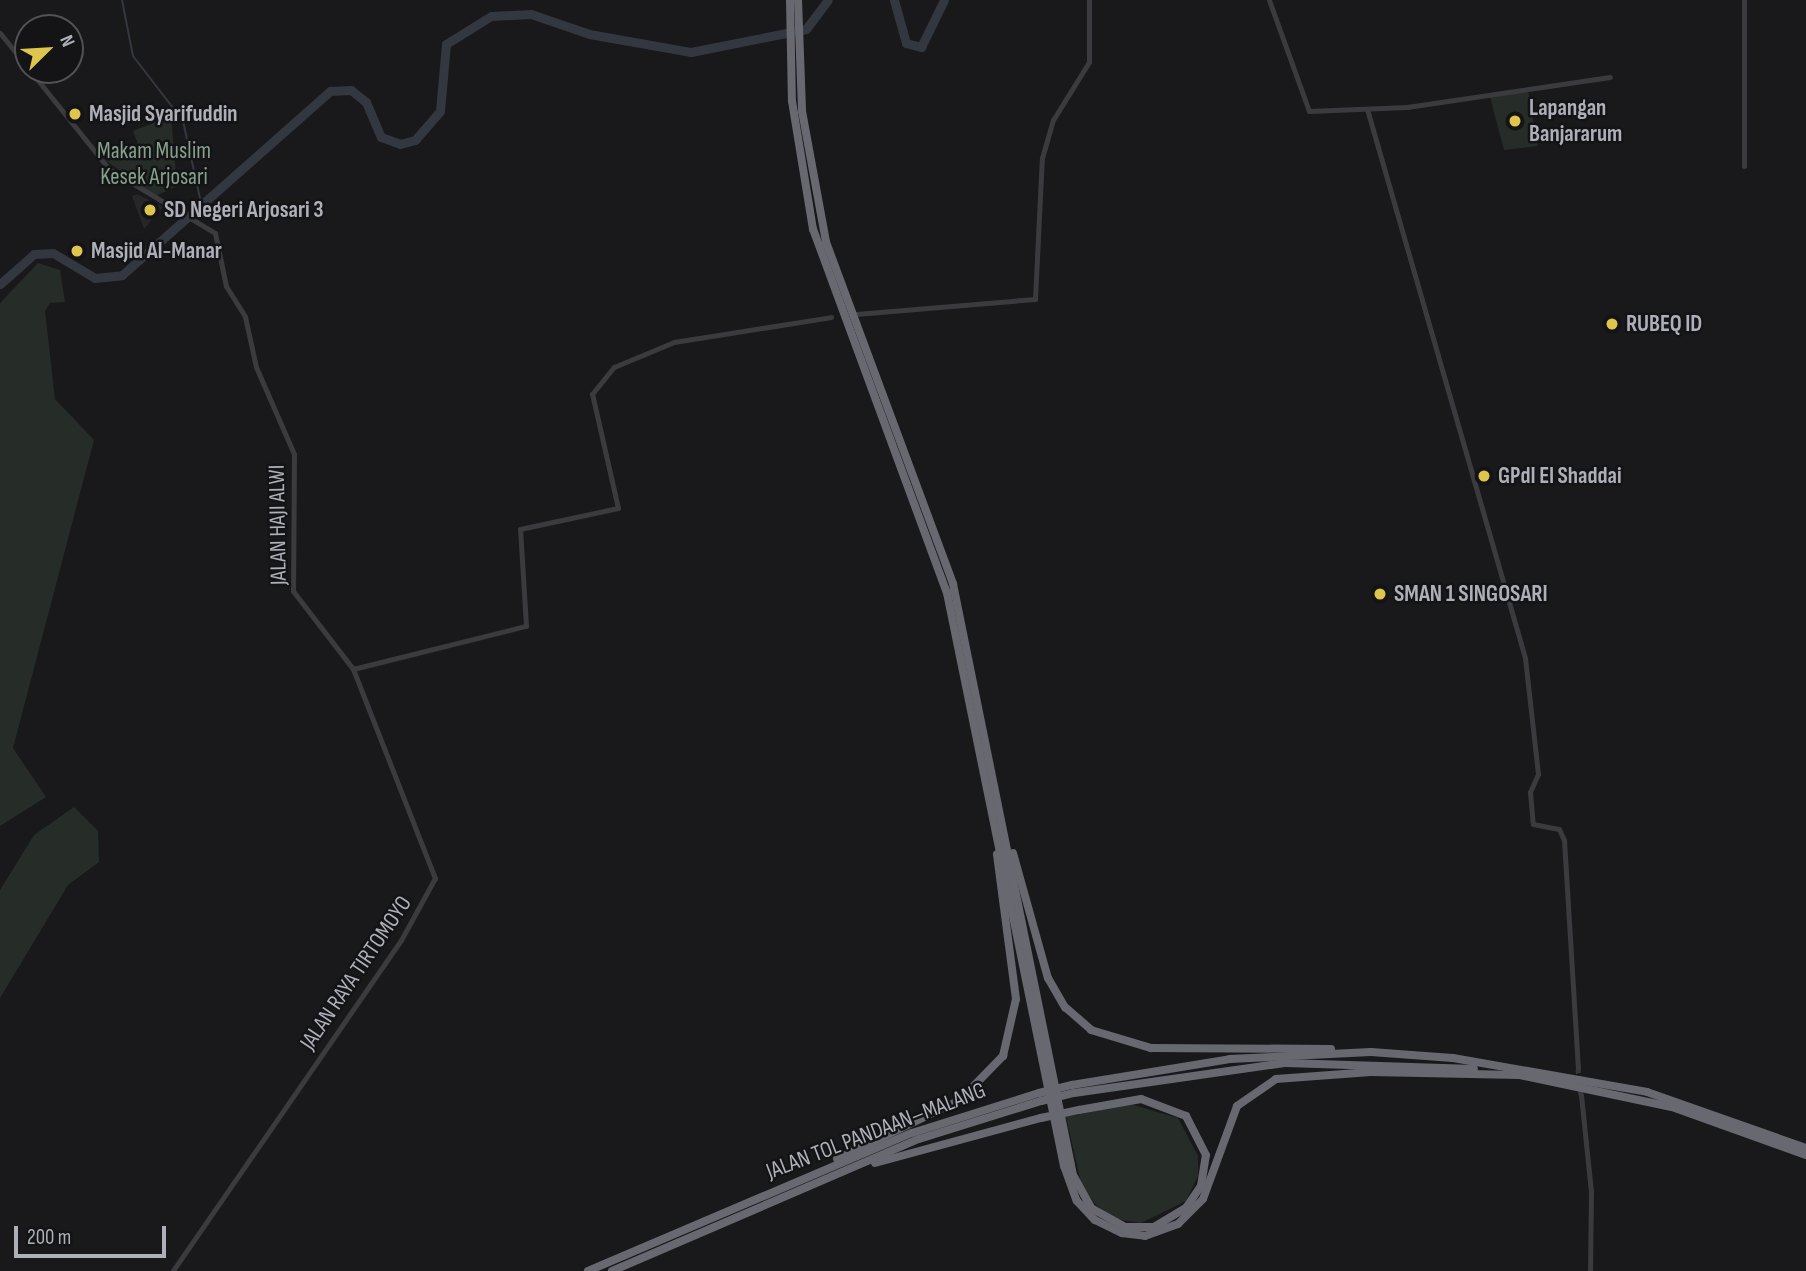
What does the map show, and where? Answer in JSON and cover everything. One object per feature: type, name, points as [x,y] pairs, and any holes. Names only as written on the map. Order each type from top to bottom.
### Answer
[{"type":"highway","points":[[790,0],[794,71],[813,229],[938,564],[994,806],[1078,1189],[1101,1216],[1134,1229],[1165,1223],[1186,1208],[1201,1186],[1206,1155],[1186,1115],[1141,1099],[1079,1110],[1041,1118],[816,1177]]},
{"type":"highway","points":[[798,0],[794,71],[826,242],[953,584],[1063,1166],[1077,1201],[1105,1226],[1145,1236],[1187,1217],[1208,1187],[1230,1116],[1265,1083],[1331,1073],[1518,1075]]},
{"type":"highway","points":[[994,806],[1048,978],[1065,1007],[1091,1030],[1151,1048],[1371,1052]]},
{"type":"highway","points":[[816,1177],[960,1100],[1003,1056],[1016,999],[994,806]]},
{"type":"highway","name":"JALAN TOL PANDAAN–MALANG","points":[[588,1271],[816,1177],[1040,1097],[1204,1061],[1371,1052],[1502,1064],[1611,1084],[1806,1148]]},
{"type":"highway","name":"JALAN TOL PANDAAN–MALANG","points":[[1073,1089],[1286,1063],[1395,1062],[1518,1075],[1672,1107],[1806,1156]]},
{"type":"highway","name":"JALAN TOL PANDAAN–MALANG","points":[[611,1271],[816,1177]]},
{"type":"street","points":[[856,314],[1035,299],[1042,158],[1053,120],[1089,62],[1089,0]]},
{"type":"street","points":[[1269,0],[1303,108],[1367,109],[1610,77]]},
{"type":"street","points":[[1744,0],[1744,166]]},
{"type":"street","name":"JALAN HAJI ALWI","points":[[0,33],[92,153],[130,186],[197,219],[218,240],[226,286],[245,317],[256,367],[294,454],[293,591],[353,669]]},
{"type":"street","points":[[1367,109],[1525,658],[1538,774],[1530,792],[1533,824],[1559,829],[1564,840],[1578,1068]]},
{"type":"street","points":[[353,669],[526,626],[520,529],[618,508],[592,397],[606,373],[657,346],[831,317]]},
{"type":"street","name":"JALAN RAYA TIRTOMOYO","points":[[173,1271],[435,885],[353,669]]},
{"type":"street","points":[[1581,1096],[1591,1191],[1590,1271]]},
{"type":"shaded area","name":"SD Negeri Arjosari 3","points":[[137,194],[163,207],[144,229],[132,196]]},
{"type":"green space","name":"Lapangan Banjararum","points":[[1528,91],[1538,146],[1504,150],[1490,97]]},
{"type":"green space","name":"Makam Muslim Kesek Arjosari","points":[[171,116],[177,186],[156,196],[105,160],[138,144],[133,131]]},
{"type":"green space","points":[[38,263],[60,270],[65,302],[50,303],[45,311],[55,399],[94,440],[13,748],[46,797],[0,826],[0,303]]},
{"type":"green space","points":[[74,807],[98,831],[99,862],[68,885],[0,998],[0,890],[34,835]]},
{"type":"green space","points":[[1130,1104],[1178,1118],[1198,1156],[1198,1176],[1186,1201],[1141,1223],[1115,1219],[1094,1203],[1081,1183],[1066,1117]]},
{"type":"waterway","points":[[122,0],[133,56],[183,121],[201,203]]},
{"type":"waterway","points":[[0,284],[34,254],[53,253],[95,278],[122,275],[330,91],[351,90],[366,102],[381,137],[400,144],[415,140],[440,111],[446,44],[491,16],[531,14],[589,34],[691,52],[806,29],[828,0]]},
{"type":"waterway","points":[[894,0],[906,43],[921,47],[944,0]]},
{"type":"tunnel","points":[[1578,1068],[1581,1095]]},
{"type":"place","name":"Masjid Syarifuddin","points":[[75,114]]},
{"type":"place","name":"Lapangan Banjararum","points":[[1515,121]]},
{"type":"place","name":"SD Negeri Arjosari 3","points":[[150,210]]},
{"type":"place","name":"Masjid Al-Manar","points":[[77,251]]},
{"type":"place","name":"RUBEQ ID","points":[[1612,324]]},
{"type":"place","name":"GPdI El Shaddai","points":[[1484,476]]},
{"type":"place","name":"SMAN 1 SINGOSARI","points":[[1380,594]]}]
